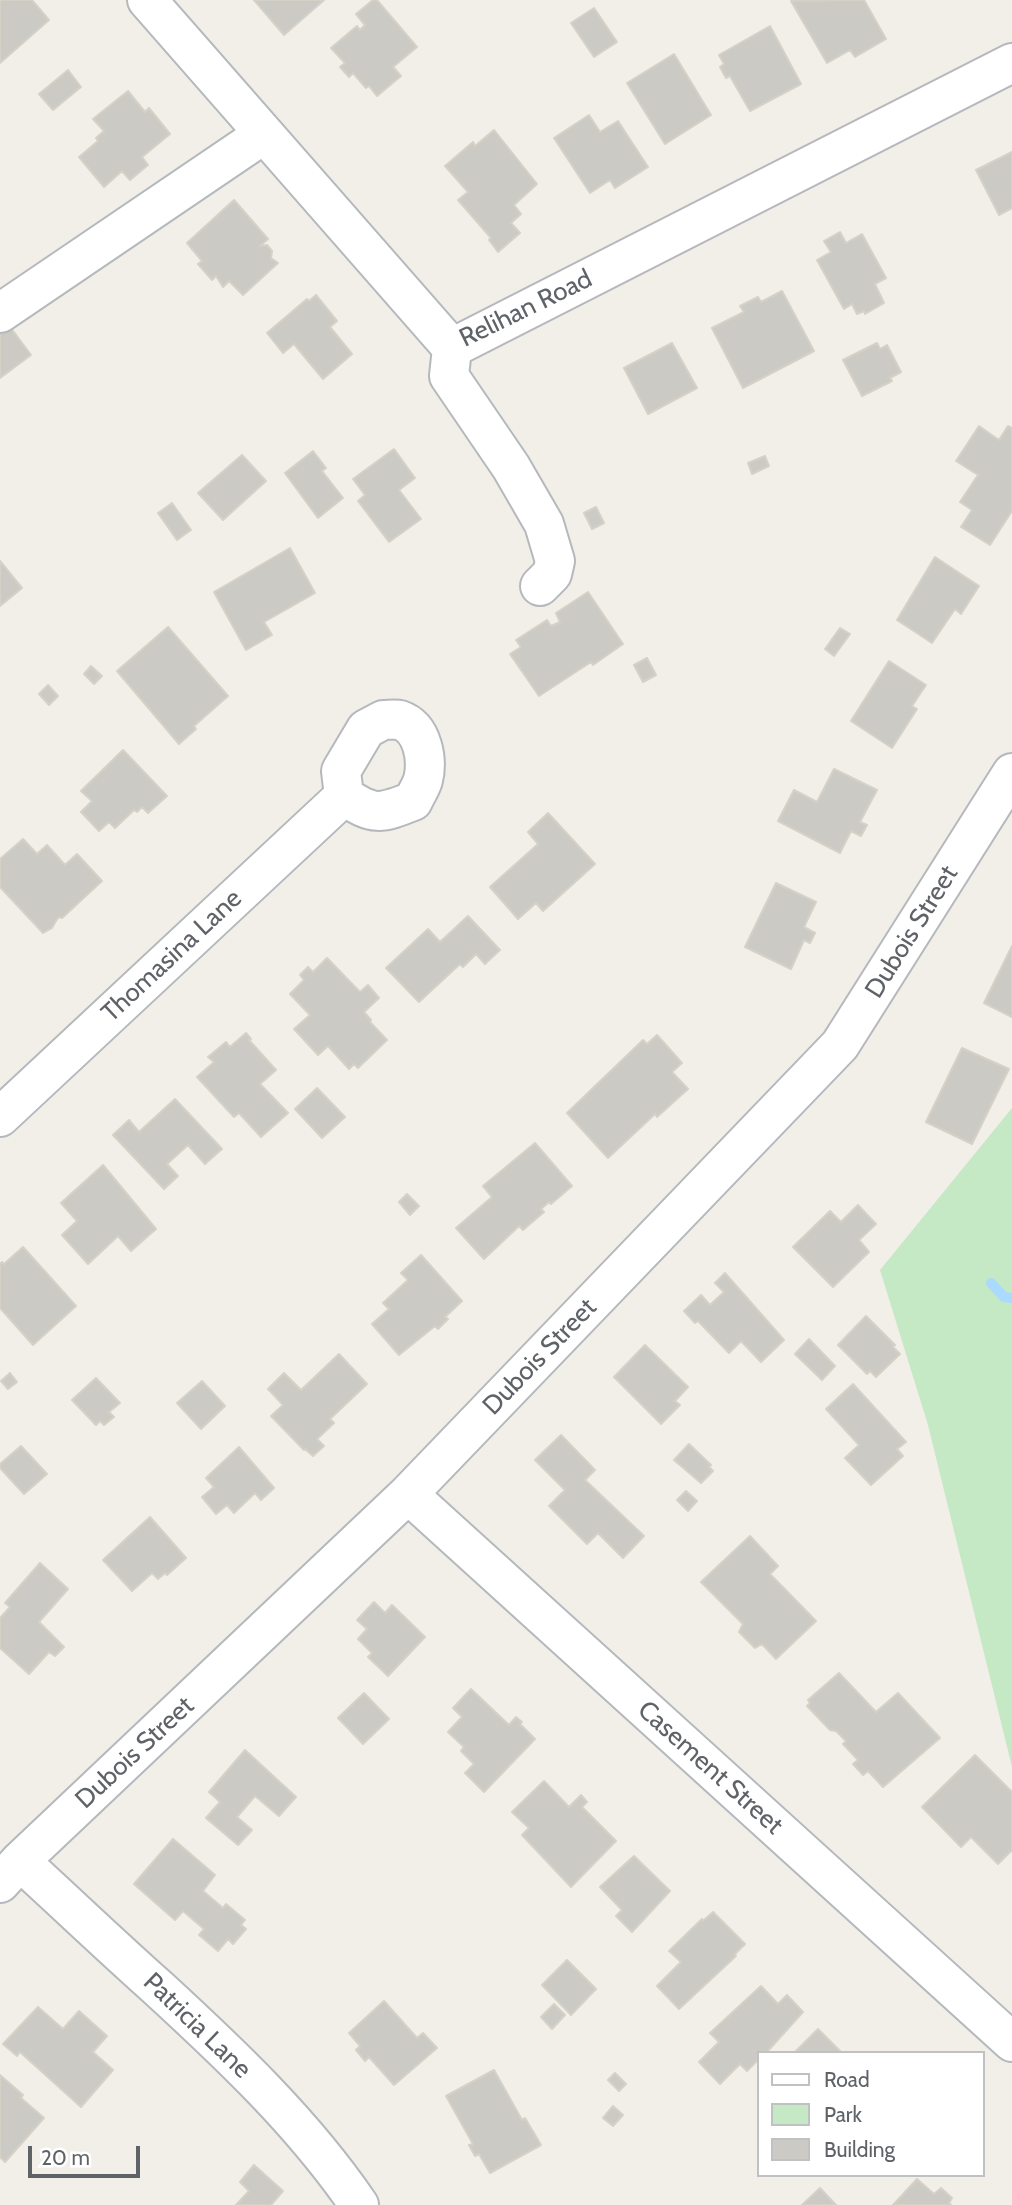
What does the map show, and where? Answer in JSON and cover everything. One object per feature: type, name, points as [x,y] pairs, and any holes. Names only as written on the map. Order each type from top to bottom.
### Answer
[{"type":"street","name":"Relihan Road","points":[[147,0],[452,348],[1012,62]]},
{"type":"street","points":[[0,313],[264,134]]},
{"type":"street","points":[[452,348],[449,376],[511,467],[544,524],[555,561],[552,574],[540,586]]},
{"type":"street","name":"Dubois Street","points":[[10,1872],[408,1494],[840,1045],[1012,773]]},
{"type":"street","name":"Thomasina Lane","points":[[0,1117],[344,796]]},
{"type":"street","name":"Casement Street","points":[[408,1494],[1012,2042]]},
{"type":"street","name":"Patricia Lane","points":[[10,1872],[228,2052],[309,2139],[340,2176],[359,2205]]},
{"type":"green space","points":[[1012,1108],[1012,1767],[928,1425],[880,1270]]},
{"type":"building","points":[[0,0],[32,0],[49,20],[0,63]]},
{"type":"building","points":[[254,0],[324,0],[284,35]]},
{"type":"building","points":[[373,0],[377,0],[417,47],[393,67],[401,76],[377,96],[353,73],[349,77],[340,67],[345,63],[331,48],[357,26],[360,30],[365,25],[356,14]]},
{"type":"building","points":[[864,0],[886,39],[855,57],[850,50],[827,63],[791,1]]},
{"type":"building","points":[[594,8],[617,42],[594,57],[571,23]]},
{"type":"building","points":[[770,26],[801,84],[750,111],[730,76],[726,78],[720,67],[724,64],[719,55]]},
{"type":"building","points":[[674,54],[711,115],[665,144],[627,83]]},
{"type":"building","points":[[68,70],[81,87],[53,110],[39,94]]},
{"type":"building","points":[[128,91],[145,112],[149,108],[170,134],[142,157],[148,165],[130,180],[122,171],[104,187],[79,157],[98,141],[96,138],[104,131],[93,119]]},
{"type":"building","points":[[589,115],[600,132],[618,121],[648,167],[615,188],[610,180],[590,193],[554,138]]},
{"type":"building","points":[[494,130],[537,184],[514,205],[521,214],[511,223],[520,233],[498,252],[489,240],[491,238],[458,200],[468,192],[445,166],[473,142],[475,146]]},
{"type":"building","points":[[1012,152],[1012,208],[999,215],[976,170]]},
{"type":"building","points":[[234,200],[268,239],[260,246],[267,245],[272,251],[271,258],[278,263],[243,295],[229,281],[223,287],[216,276],[212,280],[198,264],[202,261],[187,243]]},
{"type":"building","points":[[840,232],[846,243],[862,234],[886,278],[875,284],[884,303],[865,314],[864,311],[857,314],[852,304],[844,309],[817,260],[831,252],[824,241]]},
{"type":"building","points":[[782,291],[814,351],[743,388],[712,328],[744,312],[740,306],[758,297],[761,302]]},
{"type":"building","points":[[316,295],[337,321],[330,327],[352,354],[323,379],[294,344],[283,353],[267,333],[307,299],[309,301]]},
{"type":"building","points":[[2,316],[31,355],[0,378],[0,318]]},
{"type":"building","points":[[672,343],[697,388],[648,414],[624,368]]},
{"type":"building","points":[[877,343],[880,349],[887,345],[901,372],[890,378],[892,381],[862,396],[843,360]]},
{"type":"building","points":[[979,426],[999,440],[1008,426],[1012,428],[1012,511],[990,545],[961,527],[972,510],[960,502],[978,475],[956,461]]},
{"type":"building","points":[[394,449],[415,478],[399,490],[421,519],[389,542],[358,501],[365,495],[353,479]]},
{"type":"building","points":[[313,451],[326,468],[322,471],[343,498],[318,518],[285,473]]},
{"type":"building","points":[[242,455],[266,481],[223,520],[198,493]]},
{"type":"building","points":[[765,456],[769,466],[752,474],[748,463]]},
{"type":"building","points":[[172,503],[191,530],[177,540],[158,513]]},
{"type":"building","points":[[596,507],[604,523],[592,529],[584,513]]},
{"type":"building","points":[[290,548],[315,593],[264,622],[272,635],[246,650],[214,592]]},
{"type":"building","points":[[935,557],[979,586],[961,614],[955,609],[932,643],[897,620]]},
{"type":"building","points":[[0,561],[22,588],[0,606]]},
{"type":"building","points":[[588,592],[623,644],[539,696],[510,654],[521,647],[516,640],[547,620],[551,626],[560,622],[556,613]]},
{"type":"building","points":[[168,627],[228,696],[194,726],[196,729],[179,744],[117,671]]},
{"type":"building","points":[[840,628],[850,634],[834,656],[825,649]]},
{"type":"building","points":[[647,658],[656,675],[643,682],[634,665]]},
{"type":"building","points":[[889,661],[926,685],[912,706],[917,709],[892,748],[851,721]]},
{"type":"building","points":[[91,666],[102,676],[94,684],[84,674]]},
{"type":"building","points":[[48,685],[58,696],[49,705],[39,694]]},
{"type":"building","points":[[123,750],[167,796],[148,813],[142,807],[137,812],[134,810],[115,828],[109,822],[99,831],[81,812],[92,801],[81,791]]},
{"type":"building","points":[[834,769],[877,790],[860,822],[867,825],[861,836],[851,831],[840,853],[778,821],[794,790],[817,802]]},
{"type":"building","points":[[548,813],[595,864],[543,911],[536,903],[518,919],[490,887],[538,844],[528,832]]},
{"type":"building","points":[[23,839],[37,854],[47,845],[65,865],[77,854],[102,881],[62,918],[57,919],[52,928],[43,933],[0,887],[0,859]]},
{"type":"building","points":[[776,883],[816,902],[804,927],[815,933],[810,943],[804,940],[791,969],[745,947]]},
{"type":"building","points":[[468,916],[500,950],[485,964],[476,954],[463,967],[460,964],[419,1002],[386,968],[428,929],[440,942]]},
{"type":"building","points":[[1012,946],[1012,1017],[984,1003]]},
{"type":"building","points":[[327,958],[360,992],[368,985],[379,998],[364,1012],[387,1040],[358,1068],[354,1064],[349,1069],[328,1046],[318,1055],[294,1029],[310,1015],[290,994],[304,980],[300,975],[308,967],[313,972]]},
{"type":"building","points":[[246,1033],[276,1070],[260,1084],[288,1113],[261,1137],[239,1113],[234,1117],[197,1077],[214,1062],[208,1057],[226,1042],[230,1047]]},
{"type":"building","points":[[657,1035],[682,1063],[672,1072],[688,1089],[657,1117],[655,1114],[608,1158],[567,1113],[643,1040],[647,1044]]},
{"type":"building","points":[[962,1048],[1009,1069],[972,1144],[926,1122]]},
{"type":"building","points":[[317,1088],[345,1117],[322,1138],[295,1109]]},
{"type":"building","points":[[175,1099],[222,1149],[205,1164],[188,1145],[167,1164],[178,1176],[164,1189],[113,1135],[129,1120],[139,1132]]},
{"type":"building","points":[[535,1143],[572,1186],[541,1209],[544,1212],[523,1230],[519,1226],[484,1259],[456,1228],[492,1197],[483,1186]]},
{"type":"building","points":[[103,1165],[156,1229],[131,1251],[118,1236],[88,1264],[62,1235],[77,1221],[61,1203]]},
{"type":"building","points":[[407,1194],[419,1206],[410,1215],[399,1202]]},
{"type":"building","points":[[858,1205],[876,1224],[859,1240],[869,1252],[833,1287],[793,1247],[830,1211],[841,1222]]},
{"type":"building","points":[[23,1247],[76,1306],[33,1345],[0,1308],[0,1264],[4,1264]]},
{"type":"building","points":[[421,1255],[462,1301],[445,1317],[448,1319],[438,1329],[435,1326],[399,1355],[372,1324],[389,1309],[383,1303],[408,1280],[401,1273]]},
{"type":"building","points":[[725,1273],[784,1340],[761,1362],[741,1341],[729,1353],[698,1321],[695,1323],[684,1311],[701,1295],[710,1305],[724,1292],[715,1283]]},
{"type":"building","points":[[866,1316],[895,1345],[893,1347],[900,1354],[876,1377],[870,1371],[867,1374],[838,1345]]},
{"type":"building","points":[[809,1339],[835,1366],[822,1380],[795,1354]]},
{"type":"building","points":[[645,1345],[688,1387],[675,1401],[680,1405],[661,1424],[614,1377]]},
{"type":"building","points":[[339,1354],[367,1384],[330,1419],[334,1423],[317,1439],[324,1446],[313,1456],[271,1416],[283,1405],[268,1389],[284,1373],[301,1390]]},
{"type":"building","points":[[10,1373],[17,1382],[8,1389],[1,1381]]},
{"type":"building","points":[[96,1378],[120,1403],[109,1412],[114,1417],[104,1425],[100,1421],[96,1425],[72,1400]]},
{"type":"building","points":[[202,1381],[225,1406],[201,1429],[177,1403]]},
{"type":"building","points":[[853,1384],[906,1442],[897,1449],[903,1456],[871,1485],[845,1458],[859,1445],[826,1409]]},
{"type":"building","points":[[561,1435],[595,1470],[585,1480],[644,1536],[623,1558],[598,1533],[587,1544],[549,1506],[565,1490],[535,1460]]},
{"type":"building","points":[[689,1444],[711,1465],[709,1467],[713,1471],[701,1483],[674,1460]]},
{"type":"building","points":[[21,1446],[47,1474],[24,1494],[0,1468],[0,1464]]},
{"type":"building","points":[[239,1447],[274,1488],[261,1500],[255,1493],[234,1513],[227,1505],[216,1514],[202,1497],[214,1487],[206,1478]]},
{"type":"building","points":[[686,1491],[697,1501],[688,1511],[677,1500]]},
{"type":"building","points":[[150,1517],[186,1558],[167,1575],[165,1573],[158,1579],[152,1573],[132,1591],[103,1560]]},
{"type":"building","points":[[750,1536],[778,1566],[770,1574],[816,1621],[776,1659],[762,1644],[755,1648],[739,1632],[743,1624],[701,1582]]},
{"type":"building","points":[[40,1563],[68,1589],[39,1622],[64,1647],[55,1656],[49,1652],[29,1674],[0,1648],[0,1618],[10,1607],[5,1603]]},
{"type":"building","points":[[374,1602],[385,1613],[392,1605],[425,1637],[388,1676],[368,1657],[372,1653],[358,1639],[367,1629],[357,1620]]},
{"type":"building","points":[[839,1673],[876,1712],[898,1693],[940,1738],[883,1787],[868,1771],[863,1775],[853,1764],[858,1760],[843,1744],[846,1741],[836,1731],[830,1730],[807,1706],[810,1703],[808,1700]]},
{"type":"building","points":[[471,1689],[509,1725],[516,1717],[535,1739],[484,1792],[465,1773],[474,1764],[461,1751],[464,1747],[448,1732],[462,1717],[453,1708]]},
{"type":"building","points":[[364,1693],[389,1719],[363,1744],[338,1718]]},
{"type":"building","points":[[245,1750],[296,1797],[279,1816],[255,1796],[237,1817],[252,1830],[238,1845],[206,1818],[220,1802],[209,1792]]},
{"type":"building","points":[[975,1755],[1012,1792],[1012,1850],[998,1864],[971,1837],[961,1847],[922,1807]]},
{"type":"building","points":[[544,1781],[569,1807],[581,1795],[587,1802],[582,1807],[616,1841],[571,1887],[522,1835],[529,1828],[512,1812]]},
{"type":"building","points":[[173,1839],[215,1875],[203,1891],[223,1908],[226,1904],[245,1920],[241,1925],[246,1929],[233,1944],[228,1939],[218,1951],[199,1935],[204,1929],[183,1911],[175,1920],[134,1884]]},
{"type":"building","points":[[634,1856],[670,1891],[632,1932],[616,1916],[622,1910],[600,1887]]},
{"type":"building","points":[[713,1912],[745,1944],[736,1956],[679,2009],[657,1986],[681,1962],[669,1951]]},
{"type":"building","points":[[567,1960],[596,1989],[571,2015],[542,1985]]},
{"type":"building","points":[[761,1986],[778,2004],[787,1995],[803,2012],[768,2051],[757,2051],[757,2061],[747,2071],[740,2064],[720,2084],[699,2062],[719,2042],[710,2033]]},
{"type":"building","points":[[384,2001],[417,2038],[423,2033],[437,2048],[394,2085],[369,2057],[365,2061],[356,2050],[360,2046],[349,2033]]},
{"type":"building","points":[[554,2004],[565,2015],[552,2029],[541,2017]]},
{"type":"building","points":[[38,2007],[63,2029],[79,2011],[107,2036],[93,2052],[113,2070],[81,2107],[20,2052],[17,2056],[3,2044]]},
{"type":"building","points":[[818,2029],[840,2051],[796,2051]]},
{"type":"building","points":[[494,2070],[522,2120],[525,2118],[541,2145],[490,2173],[479,2154],[475,2156],[469,2145],[473,2144],[446,2096]]},
{"type":"building","points":[[615,2073],[626,2084],[619,2091],[608,2080]]},
{"type":"building","points":[[0,2075],[44,2118],[5,2162],[0,2157]]},
{"type":"building","points":[[613,2106],[623,2115],[613,2126],[603,2118]]},
{"type":"building","points":[[254,2165],[283,2191],[271,2205],[236,2205],[249,2191],[240,2182]]},
{"type":"building","points":[[917,2179],[934,2194],[941,2188],[952,2198],[949,2203],[951,2205],[893,2205]]},
{"type":"building","points":[[820,2188],[836,2205],[802,2205]]},
{"type":"waterway","points":[[991,1283],[1004,1297],[1012,1298]]}]
